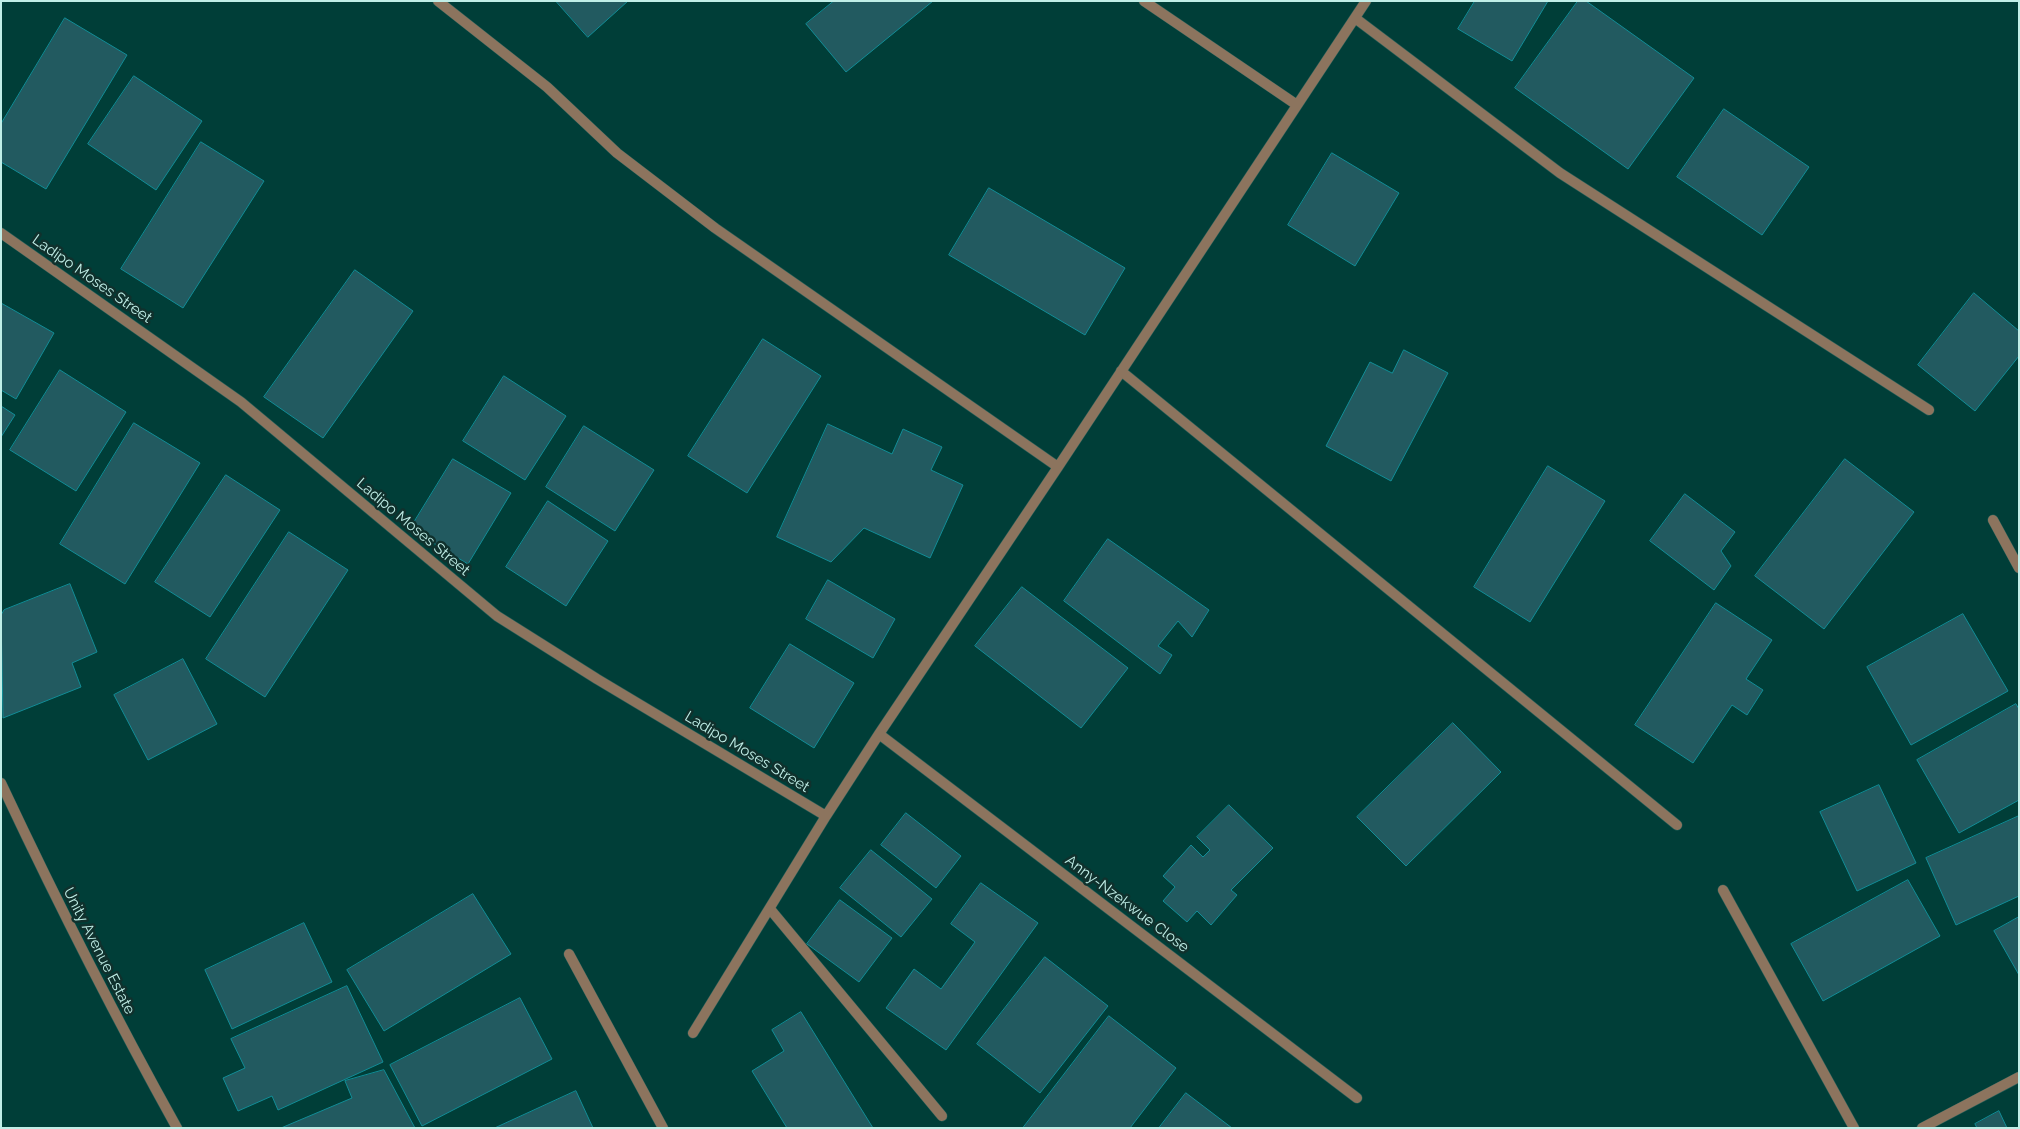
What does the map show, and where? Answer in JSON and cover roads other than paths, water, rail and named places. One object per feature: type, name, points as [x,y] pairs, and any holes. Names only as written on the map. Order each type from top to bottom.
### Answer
[{"type":"street","points":[[438,1],[547,86],[617,153],[715,228],[1058,467]]},
{"type":"street","points":[[1144,1],[1297,105]]},
{"type":"street","points":[[692,1034],[826,816],[879,734],[1366,1]]},
{"type":"street","points":[[1355,18],[1560,173],[1929,410]]},
{"type":"street","name":"Ladipo Moses Street","points":[[1,232],[241,402],[497,616],[597,679],[826,816]]},
{"type":"street","points":[[1121,371],[1676,825]]},
{"type":"street","points":[[1994,520],[2019,568]]},
{"type":"street","name":"Anny-Nzekwue Close","points":[[879,734],[1357,1098]]},
{"type":"street","name":"Unity Avenue Estate","points":[[1,783],[50,887],[123,1030],[178,1128]]},
{"type":"street","points":[[1723,890],[1854,1128]]},
{"type":"street","points":[[770,909],[942,1116]]},
{"type":"street","points":[[569,954],[663,1128]]},
{"type":"street","points":[[1922,1128],[2019,1077]]}]
